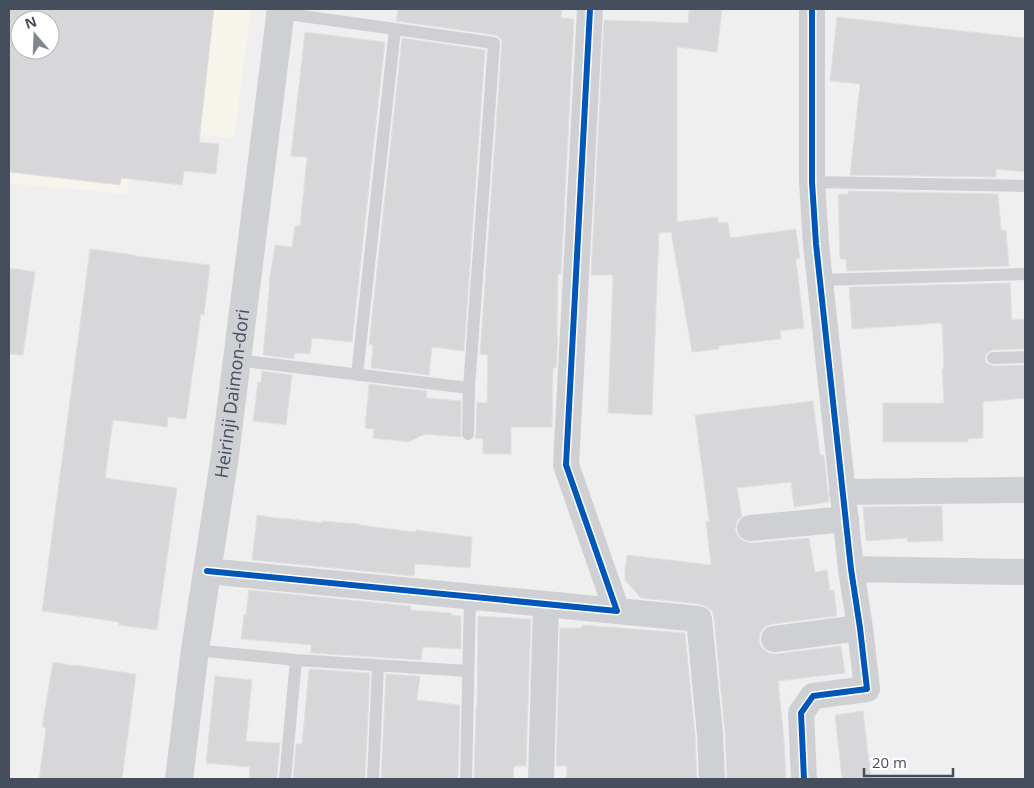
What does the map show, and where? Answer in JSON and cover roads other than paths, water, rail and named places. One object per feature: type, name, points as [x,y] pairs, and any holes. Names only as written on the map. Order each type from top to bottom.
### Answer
[{"type":"street","points":[[590,9],[566,465],[617,612]]},
{"type":"street","points":[[804,779],[801,713],[813,696],[867,689],[842,492],[816,244],[812,182],[812,9]]},
{"type":"street","name":"Heirinji Daimon-dori","points":[[179,779],[195,650],[224,455],[281,11]]},
{"type":"street","points":[[842,492],[1025,490]]},
{"type":"street","points":[[750,528],[846,519]]},
{"type":"street","points":[[851,569],[1025,572]]},
{"type":"street","points":[[207,571],[699,619],[712,779]]},
{"type":"street","points":[[541,779],[546,604]]},
{"type":"street","points":[[774,639],[860,628]]},
{"type":"lane","points":[[281,11],[494,43],[469,388],[468,434]]},
{"type":"lane","points":[[357,375],[395,29]]},
{"type":"lane","points":[[812,182],[1025,186]]},
{"type":"lane","points":[[819,280],[1025,274]]},
{"type":"lane","points":[[993,358],[1025,357]]},
{"type":"lane","points":[[236,360],[469,388]]},
{"type":"lane","points":[[466,779],[470,597]]},
{"type":"lane","points":[[195,650],[296,660],[468,671]]},
{"type":"lane","points":[[284,779],[296,660]]},
{"type":"lane","points":[[373,779],[378,666]]}]
